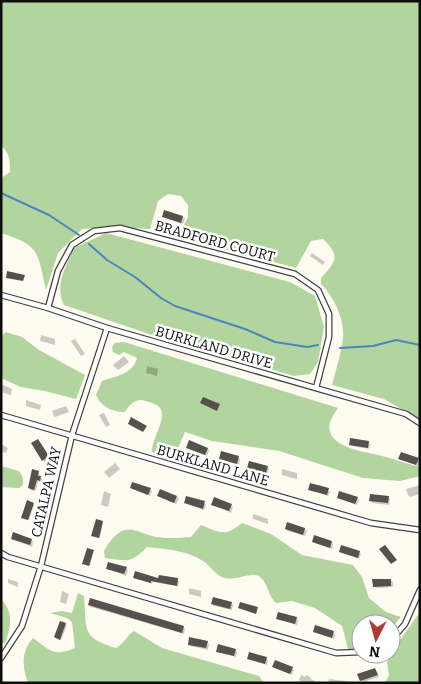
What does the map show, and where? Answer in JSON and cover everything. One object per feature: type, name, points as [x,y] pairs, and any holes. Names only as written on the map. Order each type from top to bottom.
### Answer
[{"type":"street","name":"BRADFORD COURT","points":[[48,308],[58,271],[72,245],[94,230],[120,228],[295,274],[318,290],[329,314],[329,337],[316,388]]},
{"type":"street","name":"BURKLAND DRIVE","points":[[1,295],[48,308],[107,328],[406,414],[420,423]]},
{"type":"street","name":"CATALPA WAY","points":[[1,658],[22,626],[41,566],[72,435],[107,328]]},
{"type":"street","name":"BURKLAND LANE","points":[[1,415],[371,523],[420,530]]},
{"type":"street","points":[[1,553],[8,557],[336,653],[351,652]]},
{"type":"street","points":[[401,629],[405,624],[420,590]]},
{"type":"green space","points":[[1,1],[420,1],[420,420],[384,399],[332,385],[341,350],[343,331],[338,309],[321,284],[321,278],[330,268],[334,259],[332,250],[323,239],[311,241],[296,268],[183,238],[179,234],[188,217],[188,205],[181,196],[168,194],[158,201],[150,229],[109,227],[82,229],[58,253],[46,290],[41,267],[35,252],[24,242],[1,233],[1,178],[10,172],[10,161],[8,154],[1,146]]},
{"type":"green space","points":[[106,233],[290,282],[315,296],[324,327],[318,362],[310,374],[294,376],[152,335],[64,305],[60,290],[62,276],[74,248]]},
{"type":"green space","points":[[6,332],[22,337],[39,350],[85,375],[76,399],[21,387],[1,378],[1,336]]},
{"type":"green space","points":[[124,342],[338,408],[330,422],[330,431],[333,438],[339,443],[357,450],[420,467],[420,476],[400,481],[363,478],[279,451],[212,441],[185,432],[174,457],[152,452],[162,417],[162,411],[159,406],[140,400],[129,406],[125,412],[116,411],[104,405],[96,395],[102,381],[123,374],[132,368],[135,363],[137,358],[124,352],[119,355],[113,352],[112,347],[115,343]]},
{"type":"green space","points":[[1,466],[19,471],[23,478],[23,485],[19,488],[1,487]]},
{"type":"green space","points":[[242,523],[271,534],[302,555],[353,565],[362,577],[369,598],[386,612],[392,614],[351,614],[351,649],[348,649],[342,626],[315,608],[292,601],[276,603],[263,580],[257,575],[224,578],[196,557],[183,552],[161,548],[147,547],[128,560],[105,558],[104,551],[109,543],[123,531],[133,530],[161,538],[182,538],[191,537],[201,525],[223,532]]},
{"type":"green space","points":[[78,593],[84,596],[88,630],[96,640],[104,644],[116,648],[134,631],[162,648],[259,676],[264,683],[28,683],[24,659],[26,649],[33,638],[52,651],[62,652],[75,648],[72,622],[67,618],[50,613],[62,611],[72,613]]},
{"type":"green space","points":[[1,599],[10,615],[9,632],[5,643],[1,643]]},
{"type":"green space","points":[[420,612],[420,683],[385,683],[389,675],[387,664],[401,664],[401,639]]},
{"type":"building","points":[[164,210],[183,216],[181,223],[162,217]]},
{"type":"building","points":[[7,271],[25,275],[23,281],[6,278]]},
{"type":"building","points":[[203,397],[220,404],[217,411],[200,403]]},
{"type":"building","points":[[131,417],[147,426],[143,432],[128,424]]},
{"type":"building","points":[[350,438],[369,441],[368,448],[349,445]]},
{"type":"building","points":[[38,439],[49,456],[42,461],[31,443]]},
{"type":"building","points":[[189,440],[208,448],[205,455],[186,448]]},
{"type":"building","points":[[221,451],[239,456],[237,464],[219,459]]},
{"type":"building","points":[[401,452],[419,458],[416,465],[398,459]]},
{"type":"building","points":[[249,461],[268,466],[266,473],[247,468]]},
{"type":"building","points":[[32,469],[39,471],[38,476],[41,476],[40,481],[37,480],[34,490],[28,488]]},
{"type":"building","points":[[132,482],[151,488],[148,495],[130,488]]},
{"type":"building","points":[[310,483],[329,488],[327,495],[308,490]]},
{"type":"building","points":[[160,489],[177,496],[174,503],[157,496]]},
{"type":"building","points":[[339,491],[358,497],[355,504],[337,498]]},
{"type":"building","points":[[370,494],[389,496],[388,503],[369,501]]},
{"type":"building","points":[[186,496],[205,501],[203,509],[184,503]]},
{"type":"building","points":[[214,497],[232,504],[229,511],[211,505]]},
{"type":"building","points":[[27,500],[34,503],[28,520],[21,518]]},
{"type":"building","points":[[96,519],[103,521],[99,538],[91,536]]},
{"type":"building","points":[[287,522],[305,528],[303,535],[285,529]]},
{"type":"building","points":[[13,532],[32,539],[30,545],[11,539]]},
{"type":"building","points":[[314,535],[332,541],[330,548],[312,542]]},
{"type":"building","points":[[341,545],[360,551],[358,558],[339,552]]},
{"type":"building","points":[[385,545],[397,560],[391,564],[379,549]]},
{"type":"building","points":[[87,548],[94,550],[89,566],[82,564]]},
{"type":"building","points":[[108,562],[127,567],[124,574],[106,569]]},
{"type":"building","points":[[135,571],[158,578],[159,575],[178,578],[177,586],[151,581],[151,583],[133,578]]},
{"type":"building","points":[[372,579],[391,579],[391,586],[373,587]]},
{"type":"building","points":[[213,597],[232,602],[230,609],[211,604]]},
{"type":"building","points":[[90,598],[184,626],[182,633],[88,605]]},
{"type":"building","points":[[240,602],[258,607],[256,614],[238,608]]},
{"type":"building","points":[[278,612],[297,617],[295,624],[276,619]]},
{"type":"building","points":[[60,621],[66,623],[60,640],[54,637]]},
{"type":"building","points":[[315,625],[334,631],[332,638],[313,632]]},
{"type":"building","points":[[189,637],[208,641],[206,648],[188,645]]},
{"type":"building","points":[[218,644],[236,649],[234,656],[216,652]]},
{"type":"building","points":[[249,652],[267,657],[265,664],[247,659]]},
{"type":"building","points":[[275,660],[293,667],[290,674],[272,667]]},
{"type":"building","points":[[375,668],[378,675],[360,681],[357,674]]},
{"type":"waterway","points":[[1,193],[49,215],[79,235]]},
{"type":"waterway","points":[[89,244],[107,260],[135,277],[161,298],[175,306],[245,329],[275,342],[307,347],[318,345]]},
{"type":"waterway","points":[[340,348],[373,346],[396,340],[420,345]]}]
